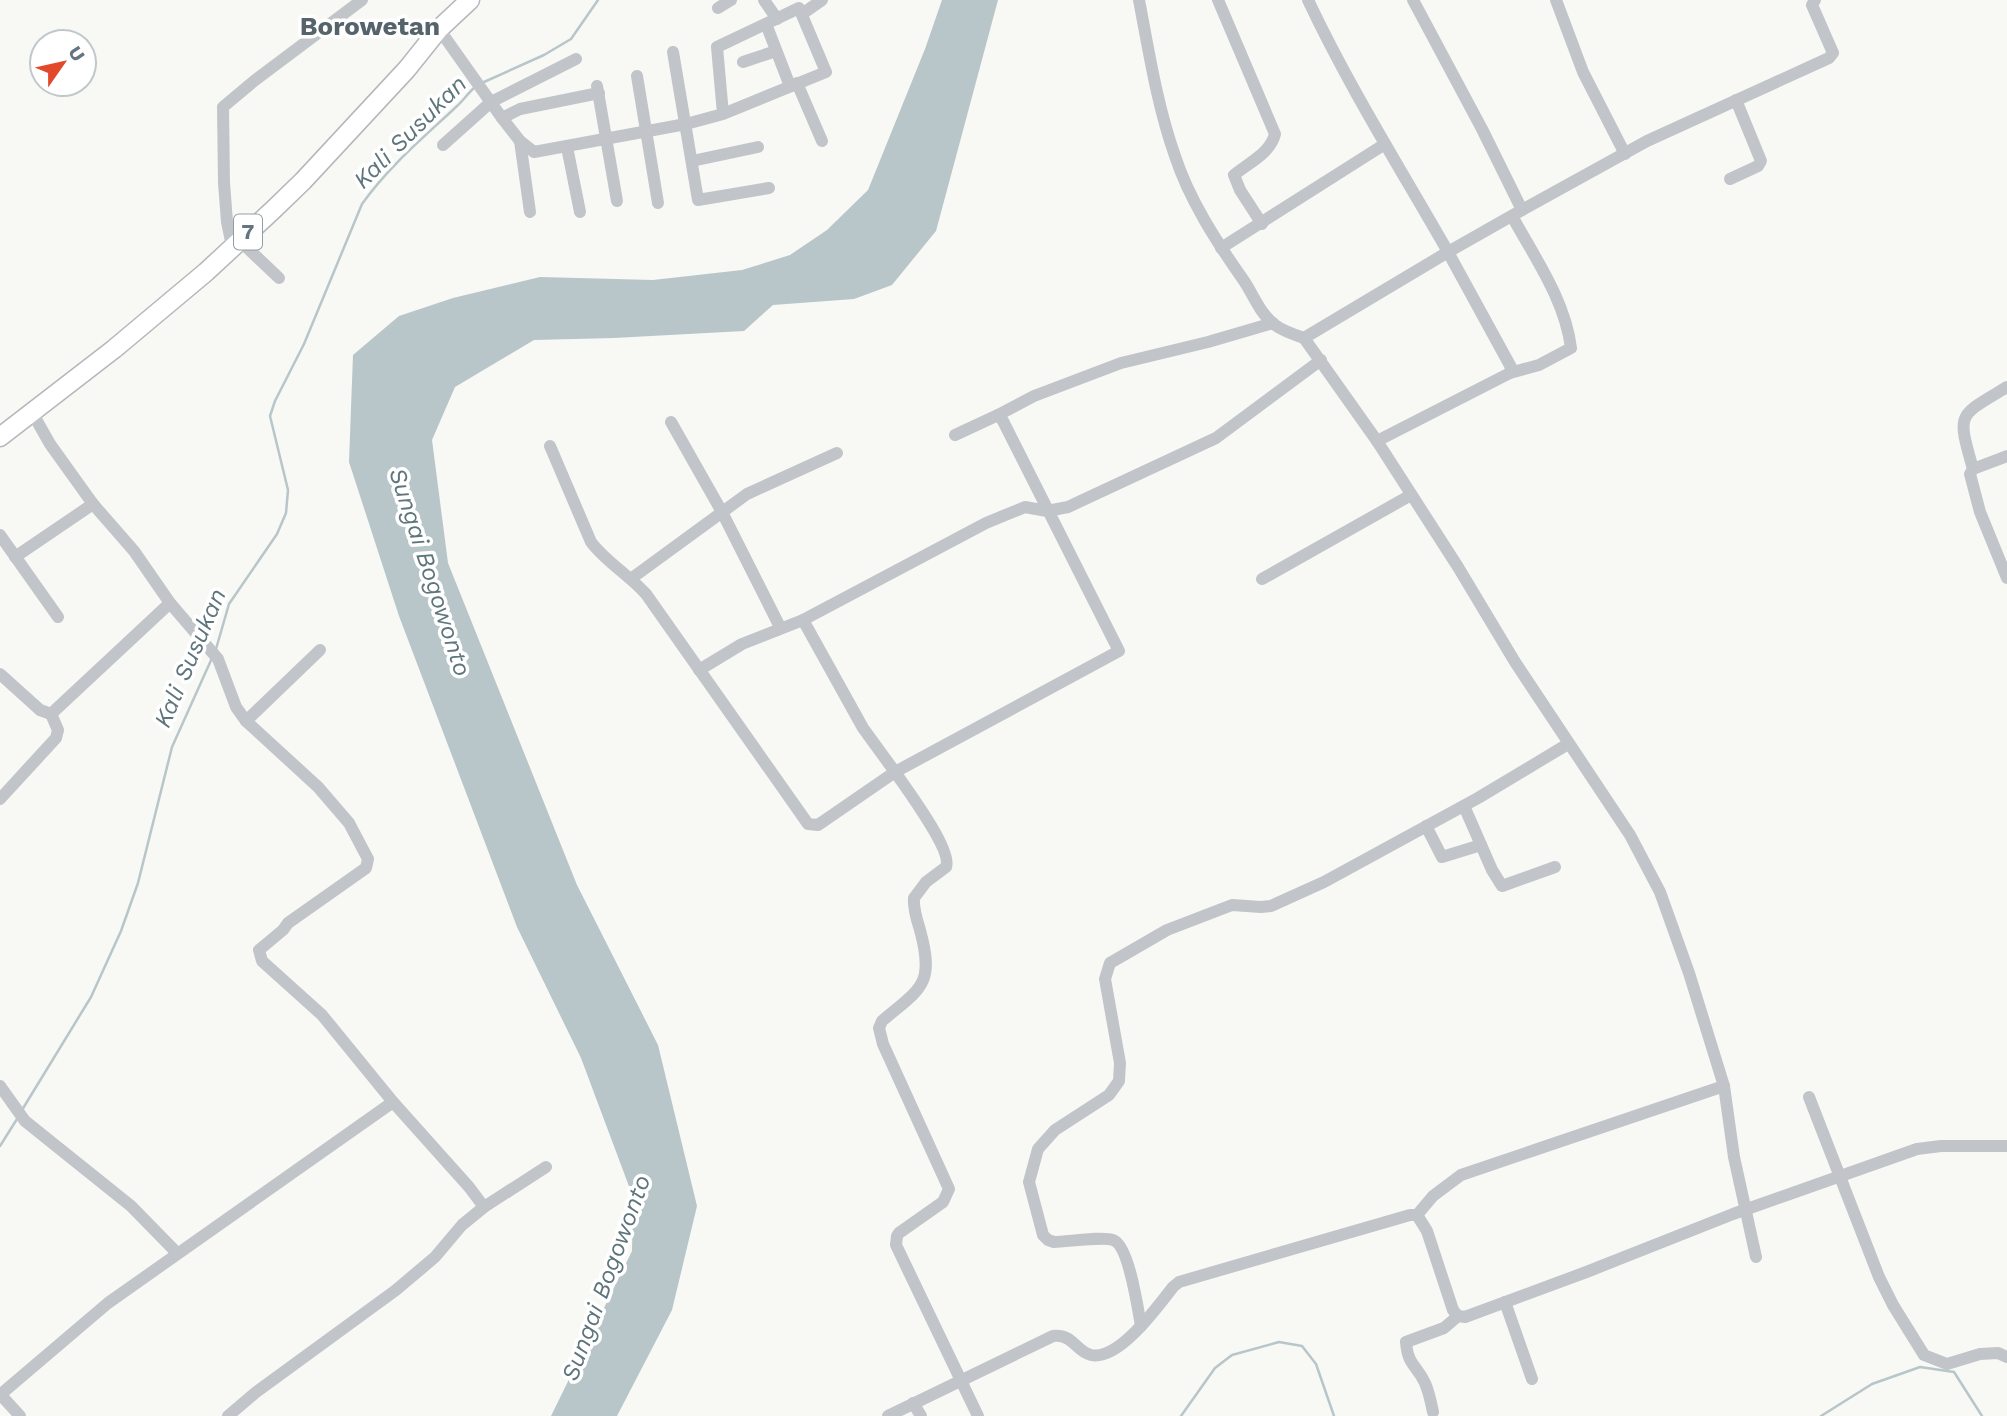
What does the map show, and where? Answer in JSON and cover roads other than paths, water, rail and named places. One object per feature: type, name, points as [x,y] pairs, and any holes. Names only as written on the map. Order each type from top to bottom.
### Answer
[{"type":"highway","name":"7","points":[[0,437],[33,414],[206,272],[303,181],[465,2]]},
{"type":"street","points":[[279,278],[235,243],[227,222],[223,107],[362,0]]},
{"type":"street","points":[[718,8],[731,0]]},
{"type":"street","points":[[764,0],[776,51],[822,141]]},
{"type":"street","points":[[802,14],[822,0]]},
{"type":"street","points":[[1139,0],[1158,98],[1175,158],[1221,248],[1247,285],[1262,313],[1273,323],[1304,338],[1377,441],[1568,744],[1630,835],[1660,892],[1689,973],[1724,1086],[1734,1157],[1756,1257]]},
{"type":"street","points":[[1218,0],[1275,134],[1273,143],[1266,150],[1234,175],[1240,190],[1262,224]]},
{"type":"street","points":[[1308,0],[1330,45],[1511,366],[1510,373]]},
{"type":"street","points":[[1377,441],[1510,373],[1539,365],[1570,348],[1568,328],[1558,301],[1482,129],[1413,0]]},
{"type":"street","points":[[1556,0],[1583,72],[1625,154]]},
{"type":"street","points":[[1304,338],[1448,252],[1625,154],[1833,55],[1812,2]]},
{"type":"street","points":[[439,29],[502,118],[520,141],[534,152],[686,124],[723,114],[826,72],[799,8],[717,47],[723,114]]},
{"type":"street","points":[[743,62],[776,51]]},
{"type":"street","points":[[673,52],[698,200],[769,188]]},
{"type":"street","points":[[443,145],[491,102],[576,59]]},
{"type":"street","points":[[637,76],[658,202]]},
{"type":"street","points":[[502,118],[520,109],[598,90],[617,201]]},
{"type":"street","points":[[1730,179],[1758,166],[1761,161],[1736,100]]},
{"type":"street","points":[[520,141],[530,212]]},
{"type":"street","points":[[1221,248],[1385,144]]},
{"type":"street","points":[[567,147],[580,212]]},
{"type":"street","points":[[692,161],[758,147]]},
{"type":"street","points":[[955,435],[1034,396],[1121,363],[1273,323]]},
{"type":"street","points":[[699,670],[742,644],[803,620],[986,523],[1025,507],[1047,511],[1068,507],[1216,438],[1321,360]]},
{"type":"street","points":[[1973,469],[1962,429],[1964,418],[1972,408],[2007,387]]},
{"type":"street","points":[[33,414],[50,444],[93,503],[134,551],[170,603],[218,659],[236,707],[246,721],[318,787],[349,823],[368,859],[366,868],[293,918],[259,950],[262,961],[322,1015],[484,1208]]},
{"type":"street","points":[[550,446],[591,542],[606,558],[632,578],[669,624],[811,826],[818,825],[895,772],[1119,652],[1007,428],[998,415]]},
{"type":"street","points":[[671,422],[722,512],[780,627]]},
{"type":"street","points":[[632,578],[747,494],[837,453]]},
{"type":"street","points":[[2007,456],[1973,469],[1970,474],[1980,512],[2007,578]]},
{"type":"street","points":[[1262,579],[1411,495]]},
{"type":"street","points":[[15,557],[93,503]]},
{"type":"street","points":[[0,536],[58,617]]},
{"type":"street","points":[[51,714],[170,603]]},
{"type":"street","points":[[803,620],[863,728],[926,818],[948,861],[946,867],[926,882],[914,898],[913,904],[927,961],[924,979],[919,990],[882,1021],[879,1028],[883,1044],[948,1189],[943,1202],[899,1233],[897,1245],[978,1416]]},
{"type":"street","points":[[246,721],[320,650]]},
{"type":"street","points":[[0,674],[40,710],[51,714],[58,730],[56,738],[0,799]]},
{"type":"street","points":[[1141,1326],[1127,1263],[1119,1244],[1111,1239],[1048,1240],[1043,1235],[1030,1189],[1034,1159],[1044,1142],[1055,1130],[1110,1095],[1119,1081],[1120,1063],[1105,979],[1110,963],[1167,930],[1232,905],[1271,906],[1324,882],[1464,806],[1568,744]]},
{"type":"street","points":[[1464,806],[1502,886],[1555,867]]},
{"type":"street","points":[[1426,826],[1440,856],[1481,845]]},
{"type":"street","points":[[0,1086],[24,1121],[131,1206],[177,1253]]},
{"type":"street","points":[[888,1416],[1053,1336],[1065,1337],[1093,1355],[1110,1350],[1141,1326],[1179,1282],[1417,1214],[1433,1196],[1461,1175],[1724,1086]]},
{"type":"street","points":[[1809,1097],[1879,1277],[1924,1354],[1947,1364],[1980,1354],[1998,1353],[2007,1357]]},
{"type":"street","points":[[20,1416],[0,1394],[108,1303],[393,1102]]},
{"type":"street","points":[[1417,1214],[1427,1231],[1453,1310],[1465,1317],[1589,1272],[1747,1209],[1917,1149],[1941,1146],[2007,1146]]},
{"type":"street","points":[[228,1416],[255,1393],[396,1290],[435,1257],[467,1220],[546,1167]]},
{"type":"street","points":[[1505,1302],[1532,1379]]},
{"type":"street","points":[[1433,1412],[1425,1384],[1419,1372],[1410,1364],[1406,1342],[1444,1328],[1458,1315]]},
{"type":"street","points":[[913,1403],[920,1416]]},
{"type":"water","name":"Sungai Bogowonto","points":[[942,0],[998,0],[936,231],[892,285],[854,299],[773,305],[744,331],[534,340],[455,387],[432,440],[448,563],[577,885],[658,1045],[697,1206],[672,1310],[617,1416],[551,1416],[632,1251],[633,1197],[581,1058],[517,927],[399,616],[349,462],[353,355],[399,316],[453,298],[540,277],[653,280],[742,270],[790,255],[827,230],[868,190]]},
{"type":"waterway","name":"Kali Susukan","points":[[484,82],[544,55],[571,39],[598,0]]},
{"type":"waterway","name":"Kali Susukan","points":[[216,649],[229,604],[277,534],[286,513],[288,490],[270,416],[304,344],[362,204],[395,165],[475,87]]},
{"type":"waterway","name":"Kali Susukan","points":[[22,1110],[91,997],[121,931],[138,883],[172,747],[212,658]]},
{"type":"waterway","name":"Kali Susukan","points":[[0,1146],[17,1119]]},
{"type":"waterway","points":[[1181,1416],[1215,1368],[1232,1355],[1279,1342],[1302,1346],[1316,1364],[1334,1416]]},
{"type":"waterway","points":[[1821,1416],[1872,1384],[1920,1367],[1954,1372],[1982,1416]]},
{"type":"district","name":"Borowetan","points":[[370,26]]}]
